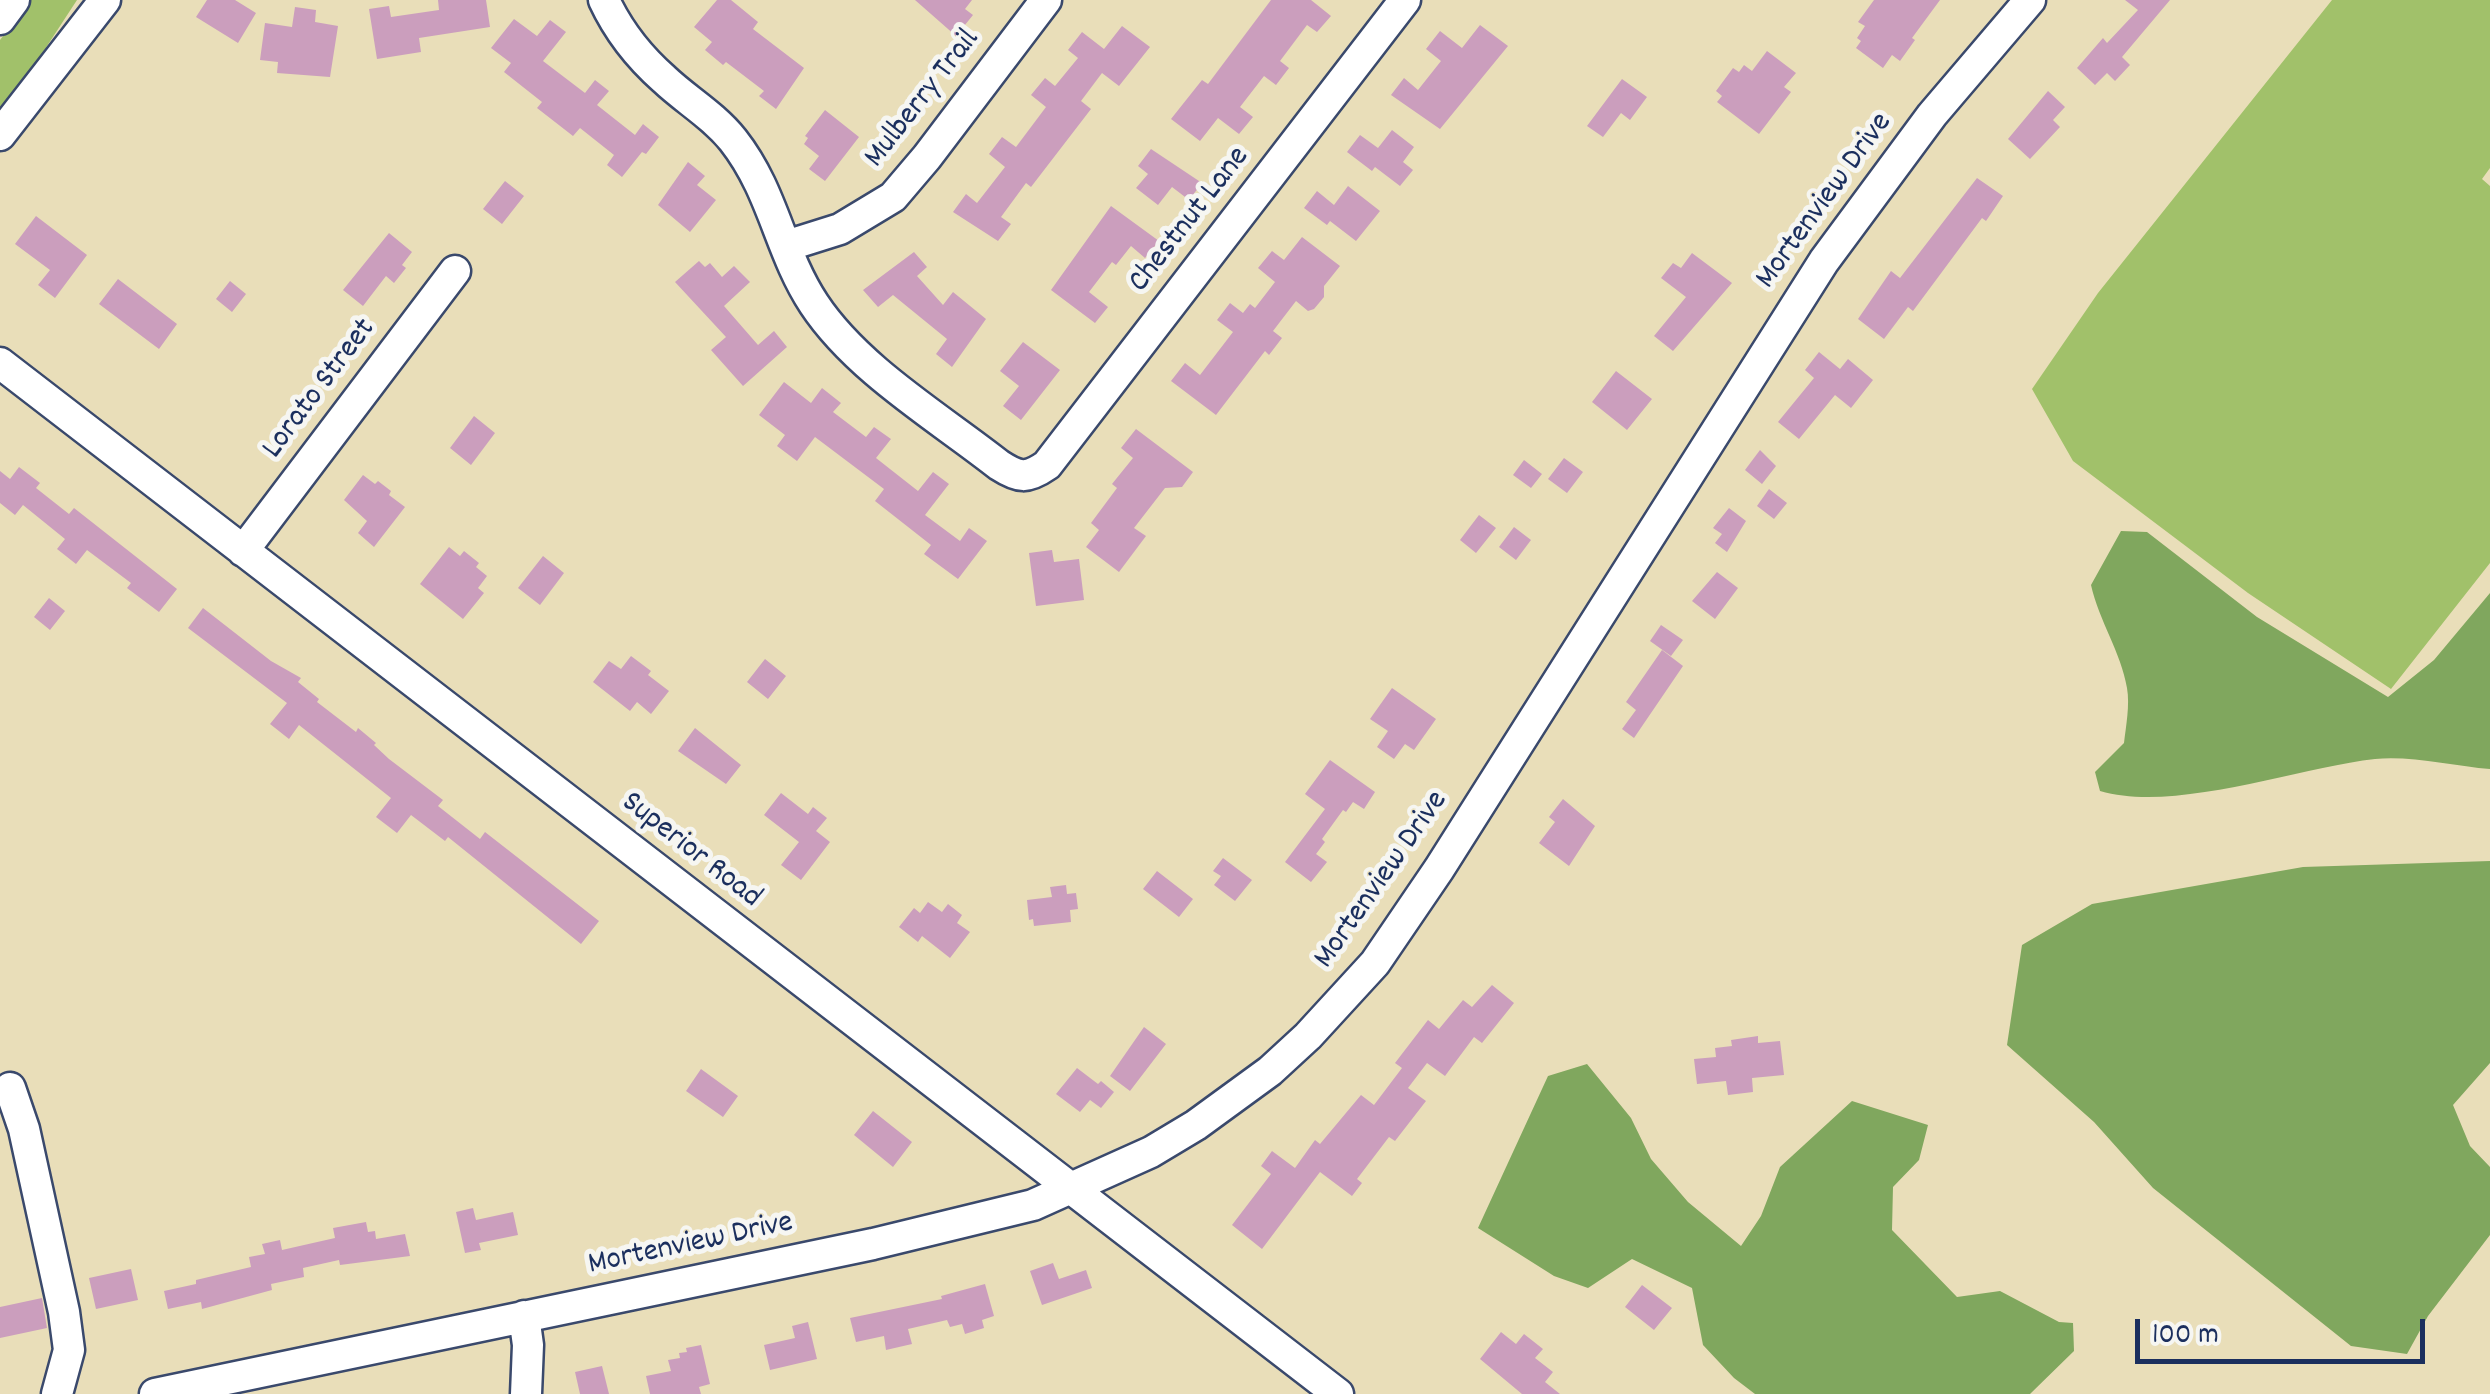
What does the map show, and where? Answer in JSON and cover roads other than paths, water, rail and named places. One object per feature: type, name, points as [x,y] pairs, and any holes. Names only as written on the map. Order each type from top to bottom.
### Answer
[{"type":"street","points":[[0,18],[14,0]]},
{"type":"street","points":[[34,92],[86,0]]},
{"type":"street","points":[[0,135],[105,0]]},
{"type":"street","points":[[604,0],[638,52],[714,120],[744,154],[762,183],[786,246]]},
{"type":"street","name":"Mulberry Trail","points":[[786,246],[840,229],[892,197],[1046,0]]},
{"type":"street","name":"Chestnut Lane","points":[[786,246],[814,305],[852,348],[998,465],[1016,476],[1026,477],[1047,465],[1404,0]]},
{"type":"street","name":"Mortenview Drive","points":[[156,1394],[873,1244],[1032,1205],[1151,1152],[1239,1095],[1308,1036],[1375,963],[1439,870],[1824,262],[1932,115],[2030,0]]},
{"type":"street","name":"Lorato Street","points":[[243,551],[455,271]]},
{"type":"street","name":"Superior Road","points":[[0,363],[1338,1394]]},
{"type":"street","points":[[10,1088],[24,1129],[64,1312],[69,1350],[57,1394]]},
{"type":"street","points":[[524,1316],[528,1344],[526,1394]]}]
